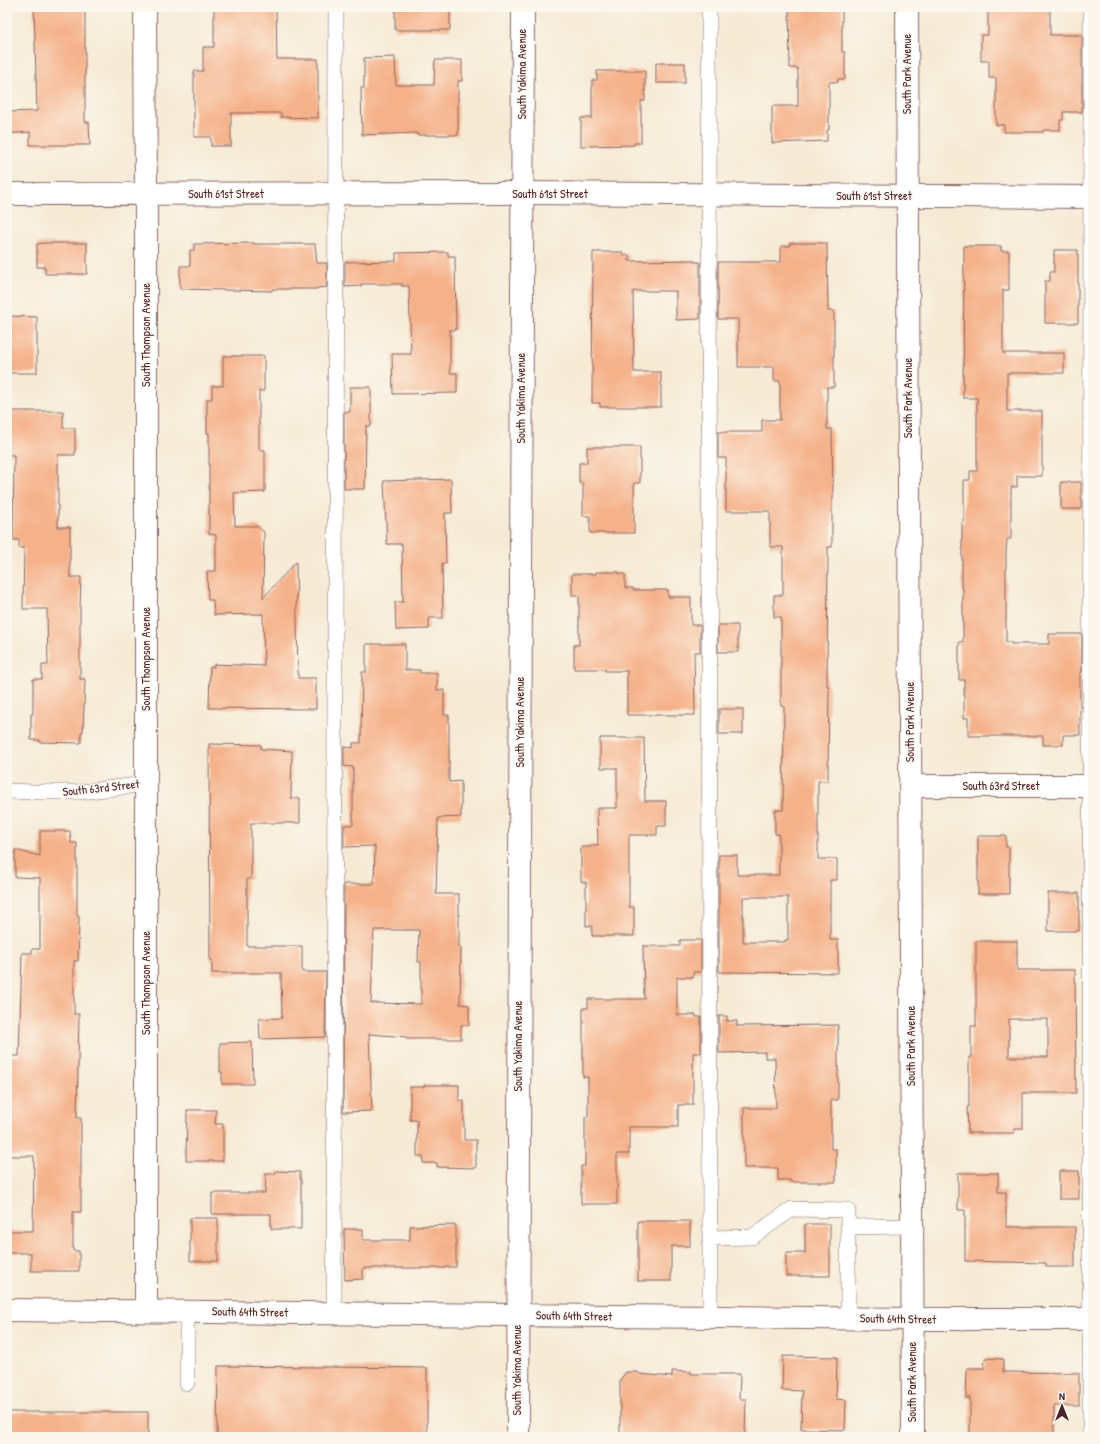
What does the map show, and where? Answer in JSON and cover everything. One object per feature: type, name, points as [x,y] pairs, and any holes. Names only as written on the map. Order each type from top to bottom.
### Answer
[{"type":"street","name":"South Thompson Avenue","points":[[145,7],[146,1311]]},
{"type":"street","name":"South Yakima Avenue","points":[[518,1437],[517,1315],[523,7]]},
{"type":"street","name":"South Park Avenue","points":[[907,7],[912,1437]]},
{"type":"street","name":"South 61st Street","points":[[7,194],[522,193],[908,197],[1092,197]]},
{"type":"street","name":"South 63rd Street","points":[[910,786],[1092,786]]},
{"type":"street","name":"South 64th Street","points":[[7,1310],[912,1319],[1092,1319]]},
{"type":"lane","points":[[334,1313],[336,7]]},
{"type":"lane","points":[[709,7],[710,1317]]},
{"type":"lane","points":[[1090,1437],[1092,1319],[1091,7]]},
{"type":"lane","name":"South 63rd Street","points":[[7,791],[81,792],[146,784]]},
{"type":"lane","points":[[710,1238],[752,1237],[792,1209],[848,1210],[848,1318]]},
{"type":"lane","points":[[848,1227],[911,1226]]},
{"type":"lane","points":[[187,1311],[187,1382]]},
{"type":"building","points":[[34,7],[85,7],[85,122],[89,122],[90,145],[30,145],[30,132],[7,134],[7,112],[37,111]]},
{"type":"building","points":[[214,7],[276,7],[277,59],[318,59],[318,118],[281,117],[281,113],[231,113],[231,146],[211,146],[211,137],[194,137],[194,71],[203,71],[203,47],[214,47]]},
{"type":"building","points":[[395,7],[450,7],[450,30],[395,30]]},
{"type":"building","points":[[789,7],[842,7],[842,52],[845,52],[845,79],[838,79],[838,82],[829,82],[829,130],[827,130],[827,141],[772,143],[772,106],[798,106],[798,68],[790,68]]},
{"type":"building","points":[[988,7],[1050,7],[1050,35],[1082,35],[1082,112],[1063,112],[1063,120],[1060,120],[1060,130],[1043,130],[1043,132],[1004,132],[1004,125],[996,125],[996,78],[989,78],[989,61],[981,61],[981,35],[988,35]]},
{"type":"building","points":[[395,57],[396,85],[434,85],[435,60],[462,60],[462,81],[458,81],[458,135],[417,135],[417,133],[362,135],[361,88],[364,88],[364,58]]},
{"type":"building","points":[[656,63],[685,63],[685,83],[656,83]]},
{"type":"building","points":[[597,71],[645,71],[645,101],[641,101],[641,143],[634,143],[634,145],[581,146],[581,118],[592,118],[592,80],[597,80]]},
{"type":"building","points":[[87,243],[87,274],[45,274],[45,267],[37,267],[37,244]]},
{"type":"building","points":[[790,243],[827,243],[828,311],[834,311],[834,387],[827,387],[827,429],[832,429],[833,499],[832,547],[828,547],[828,781],[818,781],[818,859],[837,859],[837,880],[830,880],[830,940],[838,940],[838,973],[719,972],[719,855],[737,855],[737,875],[779,875],[779,834],[775,834],[775,810],[783,810],[784,706],[781,706],[781,617],[774,617],[774,595],[783,595],[783,547],[770,547],[770,511],[726,511],[726,458],[718,458],[718,432],[762,432],[762,420],[780,420],[780,381],[774,381],[774,367],[738,367],[738,319],[718,319],[718,262],[781,262],[781,246],[790,246]],"holes":[[[743,897],[788,897],[788,940],[785,940],[785,942],[743,942]]]},
{"type":"building","points":[[194,244],[315,244],[317,263],[327,263],[327,287],[317,289],[272,289],[272,291],[180,289],[180,266],[190,266],[190,250],[194,250]]},
{"type":"building","points":[[964,246],[1001,246],[1001,251],[1009,251],[1009,290],[1003,290],[1003,353],[1064,353],[1064,373],[1007,373],[1007,411],[1042,411],[1042,476],[1017,476],[1017,487],[1011,487],[1011,539],[1007,539],[1006,552],[1006,642],[1011,642],[1011,644],[1049,644],[1049,634],[1082,634],[1082,672],[1080,672],[1080,735],[1063,735],[1063,745],[1043,745],[1043,736],[968,736],[968,718],[964,718],[964,680],[959,680],[959,642],[963,642],[962,522],[964,522],[964,480],[970,480],[970,471],[977,471],[977,398],[963,398]]},
{"type":"building","points":[[1054,250],[1078,250],[1078,323],[1045,323],[1045,281],[1050,281],[1050,272],[1054,272]]},
{"type":"building","points":[[448,252],[448,256],[455,256],[456,330],[450,330],[450,373],[457,373],[457,393],[393,394],[392,354],[411,354],[409,286],[402,286],[402,284],[361,284],[361,286],[345,287],[345,262],[396,261],[396,253]]},
{"type":"building","points":[[593,252],[623,252],[623,255],[629,255],[629,261],[694,260],[694,262],[700,262],[700,319],[676,320],[676,291],[633,291],[634,372],[661,372],[661,407],[600,407],[600,403],[592,403]]},
{"type":"building","points":[[7,316],[37,317],[37,373],[7,373]]},
{"type":"building","points":[[223,356],[264,356],[264,391],[259,391],[259,450],[265,450],[265,492],[234,493],[235,526],[257,526],[264,532],[263,598],[296,562],[298,678],[316,678],[316,709],[209,708],[210,667],[214,667],[214,664],[264,666],[263,614],[214,615],[213,600],[208,600],[207,571],[216,571],[216,535],[209,534],[209,433],[207,433],[207,399],[212,399],[212,386],[223,386]]},
{"type":"building","points":[[350,387],[371,387],[371,426],[366,426],[365,489],[344,489],[344,412],[350,412]]},
{"type":"building","points":[[7,411],[63,411],[63,428],[75,428],[75,455],[58,455],[58,527],[70,527],[70,577],[81,577],[80,679],[85,679],[83,732],[81,732],[81,743],[39,742],[40,740],[31,740],[33,679],[42,679],[42,665],[48,665],[47,609],[23,609],[24,548],[19,548],[19,540],[13,540],[14,455],[7,455]]},
{"type":"building","points":[[587,447],[640,447],[640,483],[634,483],[634,533],[590,533],[590,516],[583,516],[583,483],[579,483],[579,463],[587,463]]},
{"type":"building","points":[[451,479],[452,513],[445,513],[446,563],[442,563],[443,618],[429,618],[429,629],[396,630],[395,602],[403,602],[402,544],[387,544],[384,481]]},
{"type":"building","points":[[1061,482],[1081,482],[1081,509],[1061,509]]},
{"type":"building","points":[[596,572],[619,572],[619,574],[625,574],[625,588],[633,588],[633,590],[668,590],[668,597],[691,597],[691,625],[700,625],[700,652],[694,652],[695,715],[627,715],[627,671],[574,669],[574,645],[579,645],[579,595],[572,595],[572,574],[596,574]]},
{"type":"building","points":[[718,625],[738,625],[738,652],[718,652]]},
{"type":"building","points":[[366,644],[405,644],[405,670],[420,670],[420,673],[437,673],[437,690],[444,690],[444,715],[449,715],[449,782],[461,781],[461,817],[438,818],[436,894],[459,894],[459,947],[461,947],[460,1004],[469,1005],[469,1025],[461,1025],[461,1039],[407,1039],[407,1037],[369,1034],[372,1111],[343,1112],[344,884],[374,884],[375,846],[344,847],[344,825],[353,825],[353,767],[344,766],[344,747],[353,748],[353,743],[361,743],[362,672],[366,672]],"holes":[[[374,930],[419,930],[418,962],[421,962],[421,1004],[371,1003]]]},
{"type":"building","points":[[719,709],[743,709],[743,734],[719,734]]},
{"type":"building","points":[[600,738],[644,738],[645,801],[666,801],[666,826],[657,826],[657,835],[629,835],[629,907],[634,907],[634,936],[592,936],[592,926],[586,926],[586,882],[582,882],[581,880],[581,847],[598,845],[597,808],[617,808],[617,768],[601,768]]},
{"type":"building","points":[[209,744],[261,745],[261,749],[292,751],[291,798],[300,798],[300,823],[251,823],[251,879],[247,879],[247,946],[302,946],[302,972],[326,972],[325,1037],[260,1039],[259,1019],[282,1018],[281,973],[212,973],[212,960],[210,960]]},
{"type":"building","points":[[40,831],[70,831],[71,843],[77,843],[77,916],[79,916],[78,961],[74,961],[74,1014],[79,1014],[77,1118],[81,1118],[81,1212],[73,1212],[73,1251],[79,1251],[79,1271],[31,1271],[31,1253],[7,1253],[7,1231],[33,1231],[34,1156],[7,1156],[7,1056],[19,1056],[22,953],[32,953],[32,949],[40,949],[40,878],[15,877],[15,850],[40,856]]},
{"type":"building","points":[[978,836],[1006,836],[1006,847],[1009,847],[1009,894],[978,894]]},
{"type":"building","points":[[1048,893],[1079,893],[1079,931],[1048,931]]},
{"type":"building","points":[[680,940],[701,940],[701,972],[693,972],[693,977],[677,977],[677,1015],[696,1015],[696,1017],[701,1017],[701,1053],[693,1053],[693,1105],[678,1105],[678,1127],[629,1127],[629,1154],[617,1154],[617,1204],[581,1204],[581,1166],[585,1166],[585,1117],[588,1117],[588,1077],[583,1077],[583,1008],[588,1008],[588,999],[644,999],[643,946],[680,946]]},
{"type":"building","points":[[976,941],[1017,941],[1017,970],[1075,970],[1076,1093],[1023,1093],[1023,1129],[1014,1129],[1014,1133],[968,1133],[967,1107],[969,1107],[969,1057],[971,1057],[971,1026],[976,1026]],"holes":[[[1009,1019],[1048,1019],[1048,1057],[1009,1057]]]},
{"type":"building","points":[[719,1016],[727,1016],[727,1021],[737,1021],[737,1026],[838,1025],[838,1100],[831,1100],[831,1149],[836,1149],[836,1182],[790,1182],[790,1180],[778,1180],[778,1168],[744,1168],[744,1108],[776,1108],[775,1058],[765,1058],[765,1052],[719,1053]]},
{"type":"building","points":[[252,1042],[253,1084],[222,1084],[222,1072],[220,1072],[220,1043]]},
{"type":"building","points":[[424,1085],[459,1085],[459,1101],[464,1101],[464,1140],[476,1140],[476,1168],[437,1167],[437,1163],[423,1163],[423,1156],[417,1156],[417,1120],[410,1120],[410,1087],[424,1087]]},
{"type":"building","points":[[187,1110],[216,1110],[215,1124],[223,1124],[223,1161],[186,1161]]},
{"type":"building","points":[[276,1171],[300,1172],[301,1229],[271,1229],[271,1214],[212,1214],[212,1193],[265,1193],[266,1174],[275,1174]]},
{"type":"building","points":[[1059,1171],[1079,1171],[1079,1199],[1059,1199]]},
{"type":"building","points":[[958,1173],[998,1173],[998,1192],[1006,1192],[1006,1227],[1075,1227],[1075,1267],[1046,1267],[1046,1263],[965,1261],[965,1210],[958,1210]]},
{"type":"building","points":[[190,1218],[218,1218],[218,1261],[190,1261]]},
{"type":"building","points":[[638,1221],[690,1221],[690,1246],[671,1246],[671,1281],[638,1281]]},
{"type":"building","points":[[805,1224],[830,1224],[830,1276],[786,1276],[786,1253],[805,1253]]},
{"type":"building","points":[[456,1225],[456,1267],[363,1268],[363,1279],[345,1280],[344,1229],[363,1229],[363,1240],[410,1240],[410,1226]]},
{"type":"building","points":[[783,1356],[837,1357],[836,1399],[846,1400],[845,1430],[801,1429],[802,1391],[782,1390]]},
{"type":"building","points":[[985,1358],[1003,1359],[1003,1372],[1079,1373],[1079,1406],[1054,1406],[1054,1437],[970,1437],[970,1398],[966,1398],[967,1368],[984,1368]]},
{"type":"building","points":[[218,1366],[427,1368],[427,1437],[217,1437]]},
{"type":"building","points":[[672,1371],[691,1372],[691,1374],[740,1374],[739,1399],[746,1399],[745,1437],[620,1437],[620,1380],[626,1372],[638,1372],[640,1374],[672,1377]]},
{"type":"building","points":[[7,1412],[148,1412],[148,1437],[7,1437]]}]
